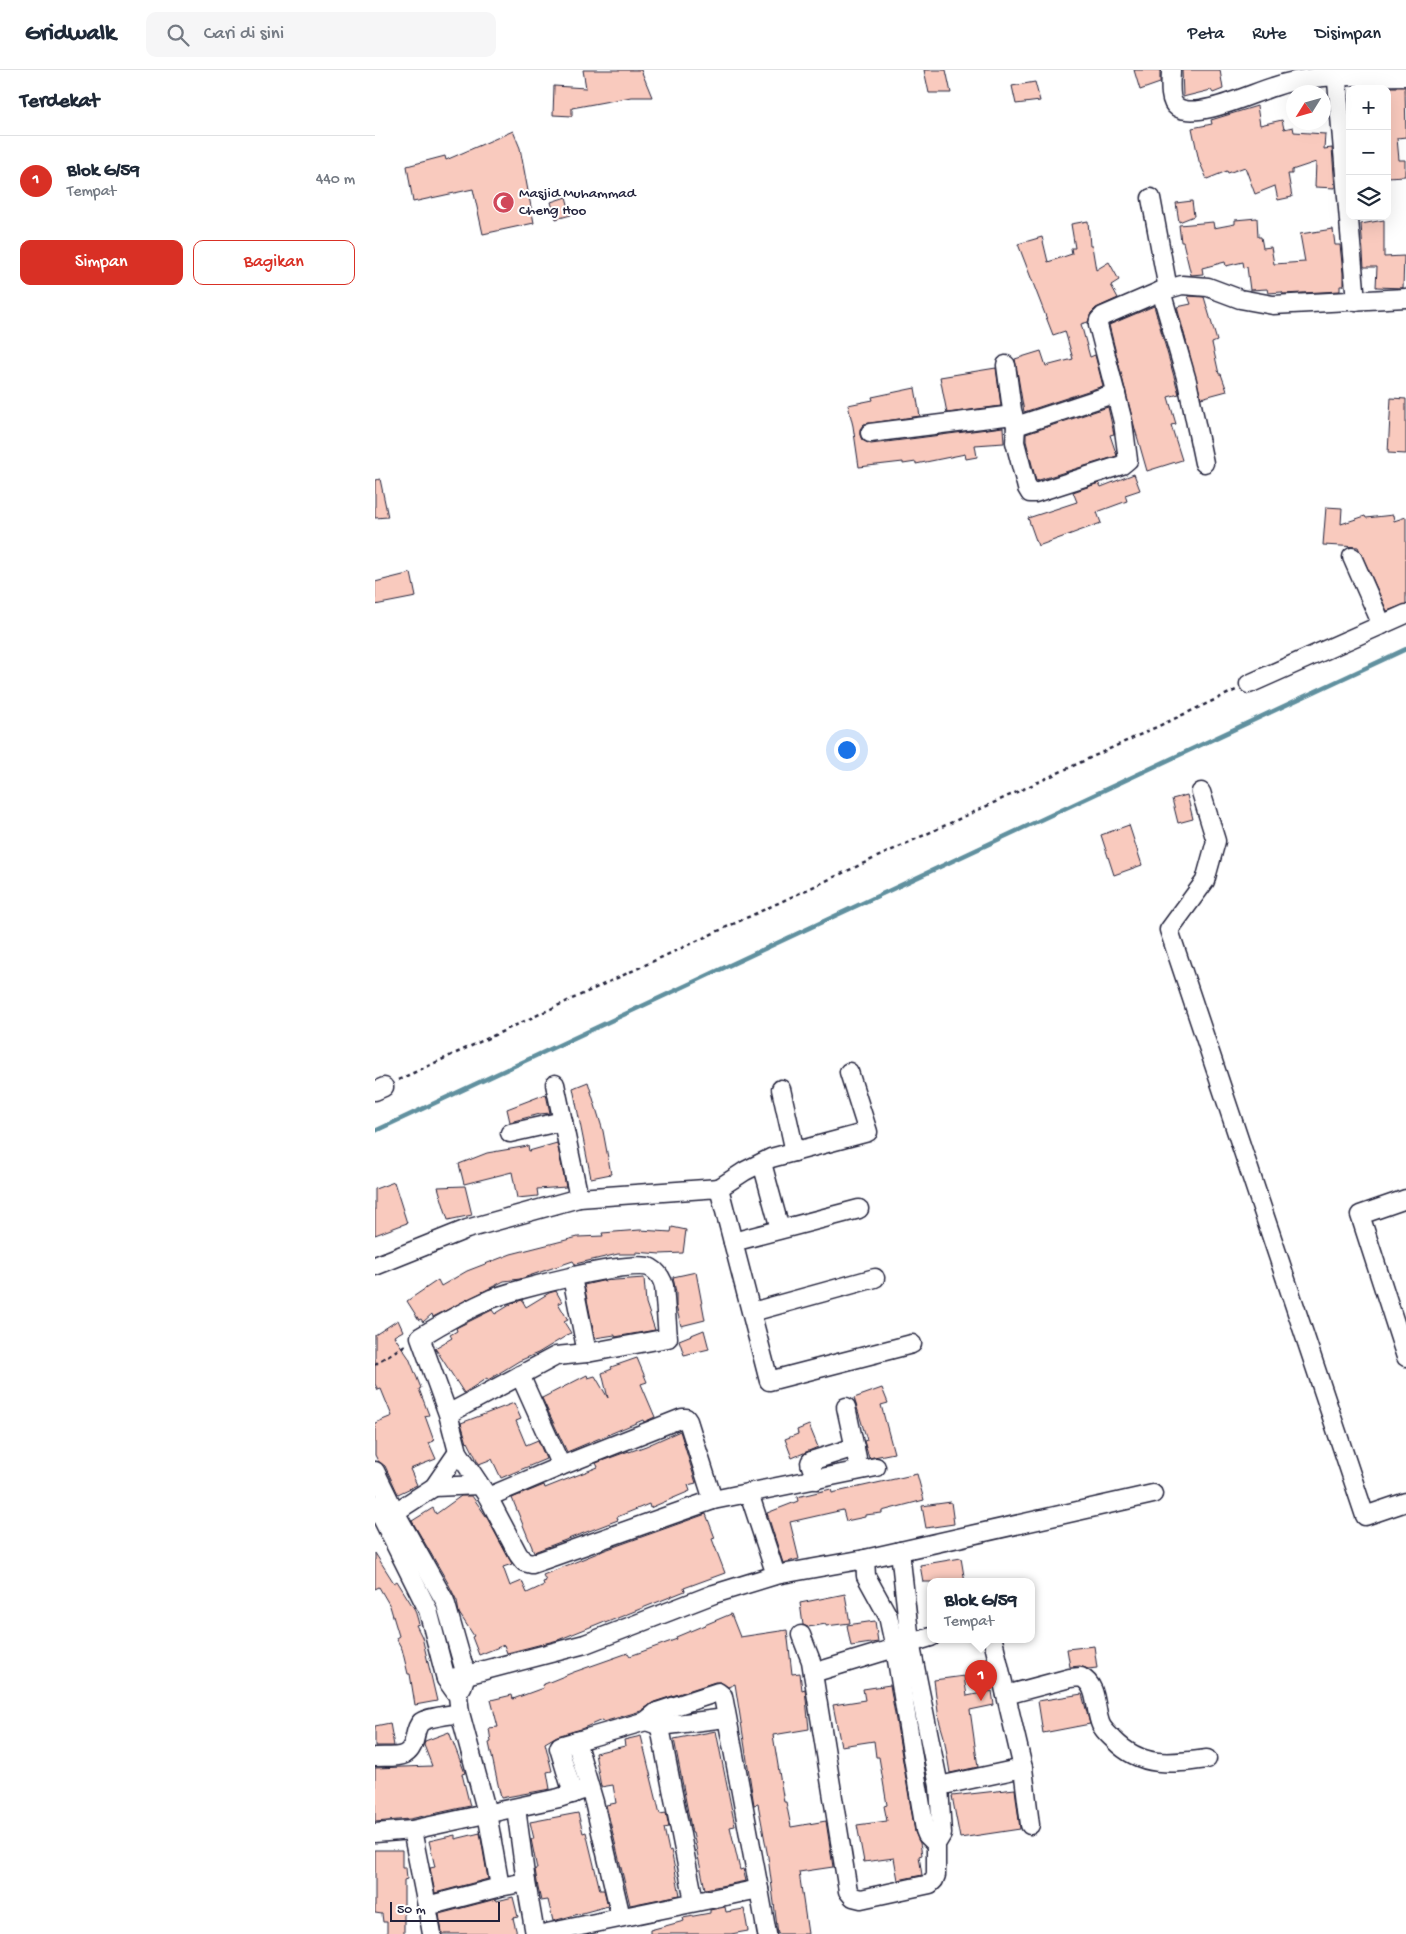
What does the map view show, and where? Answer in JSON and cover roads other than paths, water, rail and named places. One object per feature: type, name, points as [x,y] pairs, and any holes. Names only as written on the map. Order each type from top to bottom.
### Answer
[{"type":"street","points":[[1171,70],[1171,95],[1178,108],[1188,110],[1210,108],[1301,78],[1336,73],[1406,76]]},
{"type":"street","points":[[1336,73],[1356,302]]},
{"type":"street","points":[[1151,198],[1165,290],[1204,463]]},
{"type":"street","points":[[1006,365],[1014,420],[1015,442],[1027,488],[1030,493],[1035,493],[1122,465],[1129,458],[1123,422],[1099,325],[1099,320],[1103,316],[1165,290],[1182,285],[1208,286],[1240,299],[1273,305],[1406,298]]},
{"type":"street","points":[[870,433],[1014,420],[1116,393]]},
{"type":"street","points":[[1352,557],[1382,625]]},
{"type":"street","points":[[1249,684],[1406,614]]},
{"type":"street","points":[[1201,792],[1216,841],[1205,881],[1169,930],[1365,1516],[1406,1502]]},
{"type":"street","points":[[375,1266],[467,1229],[579,1198],[719,1188],[771,1158],[868,1132],[849,1072]]},
{"type":"street","points":[[555,1084],[579,1198]]},
{"type":"street","points":[[781,1089],[795,1152]]},
{"type":"street","points":[[511,1133],[563,1121]]},
{"type":"street","points":[[762,1163],[781,1229]]},
{"type":"street","points":[[719,1188],[769,1381],[912,1344]]},
{"type":"street","points":[[1406,1199],[1360,1215],[1406,1357]]},
{"type":"street","points":[[733,1242],[859,1209]]},
{"type":"street","points":[[448,1414],[556,1356],[668,1338],[664,1286],[659,1274],[643,1265],[626,1266],[572,1277],[494,1298],[473,1307],[420,1337],[448,1414],[458,1452],[484,1491],[518,1554],[524,1562],[532,1564],[713,1500],[868,1469],[855,1448],[846,1407]]},
{"type":"street","points":[[572,1277],[587,1352]]},
{"type":"street","points":[[752,1312],[875,1278]]},
{"type":"street","points":[[520,1375],[561,1466]]},
{"type":"street","points":[[434,1487],[484,1491],[561,1466],[685,1418],[688,1421],[713,1500]]},
{"type":"street","points":[[816,1480],[811,1461],[855,1448]]},
{"type":"street","points":[[384,1512],[434,1487],[458,1452]]},
{"type":"street","points":[[375,1470],[384,1512],[428,1610],[446,1679],[459,1705],[487,1813],[500,1887]]},
{"type":"street","points":[[749,1493],[776,1575]]},
{"type":"street","points":[[446,1679],[466,1676],[585,1644],[714,1594],[776,1575],[865,1559],[1153,1494]]},
{"type":"street","points":[[384,1512],[445,1602],[466,1676],[459,1705]]},
{"type":"street","points":[[899,1551],[903,1645],[925,1830],[936,1844]]},
{"type":"street","points":[[801,1635],[811,1661],[848,1891],[853,1897],[861,1899],[929,1884],[936,1875],[936,1844],[943,1832],[939,1786],[903,1645],[866,1576],[865,1559]]},
{"type":"street","points":[[813,1673],[927,1638]]},
{"type":"street","points":[[994,1643],[1023,1768],[1030,1825]]},
{"type":"street","points":[[1006,1695],[1069,1678],[1081,1677],[1092,1687],[1101,1726],[1123,1749],[1134,1756],[1166,1763],[1207,1759]]},
{"type":"street","points":[[621,1916],[581,1791],[559,1747],[654,1720],[717,1692],[723,1696],[767,1934]]},
{"type":"street","points":[[375,1757],[402,1755],[409,1752],[413,1748],[417,1728],[420,1723],[459,1705]]},
{"type":"street","points":[[654,1720],[726,1718]]},
{"type":"street","points":[[654,1720],[694,1902]]},
{"type":"street","points":[[576,1741],[581,1791]]},
{"type":"street","points":[[939,1786],[1023,1768]]},
{"type":"street","points":[[375,1833],[412,1830],[516,1808],[581,1791]]},
{"type":"street","points":[[516,1808],[535,1934]]},
{"type":"street","points":[[412,1830],[432,1934]]},
{"type":"street","points":[[427,1906],[526,1882]]},
{"type":"street","points":[[542,1934],[621,1916],[759,1889]]},
{"type":"waterway","points":[[375,1131],[1406,649]]},
{"type":"place","name":"Masjid Muhammad Cheng Hoo","points":[[503,203]]},
{"type":"place","name":"Blok G/59","points":[[981,1701]]}]
